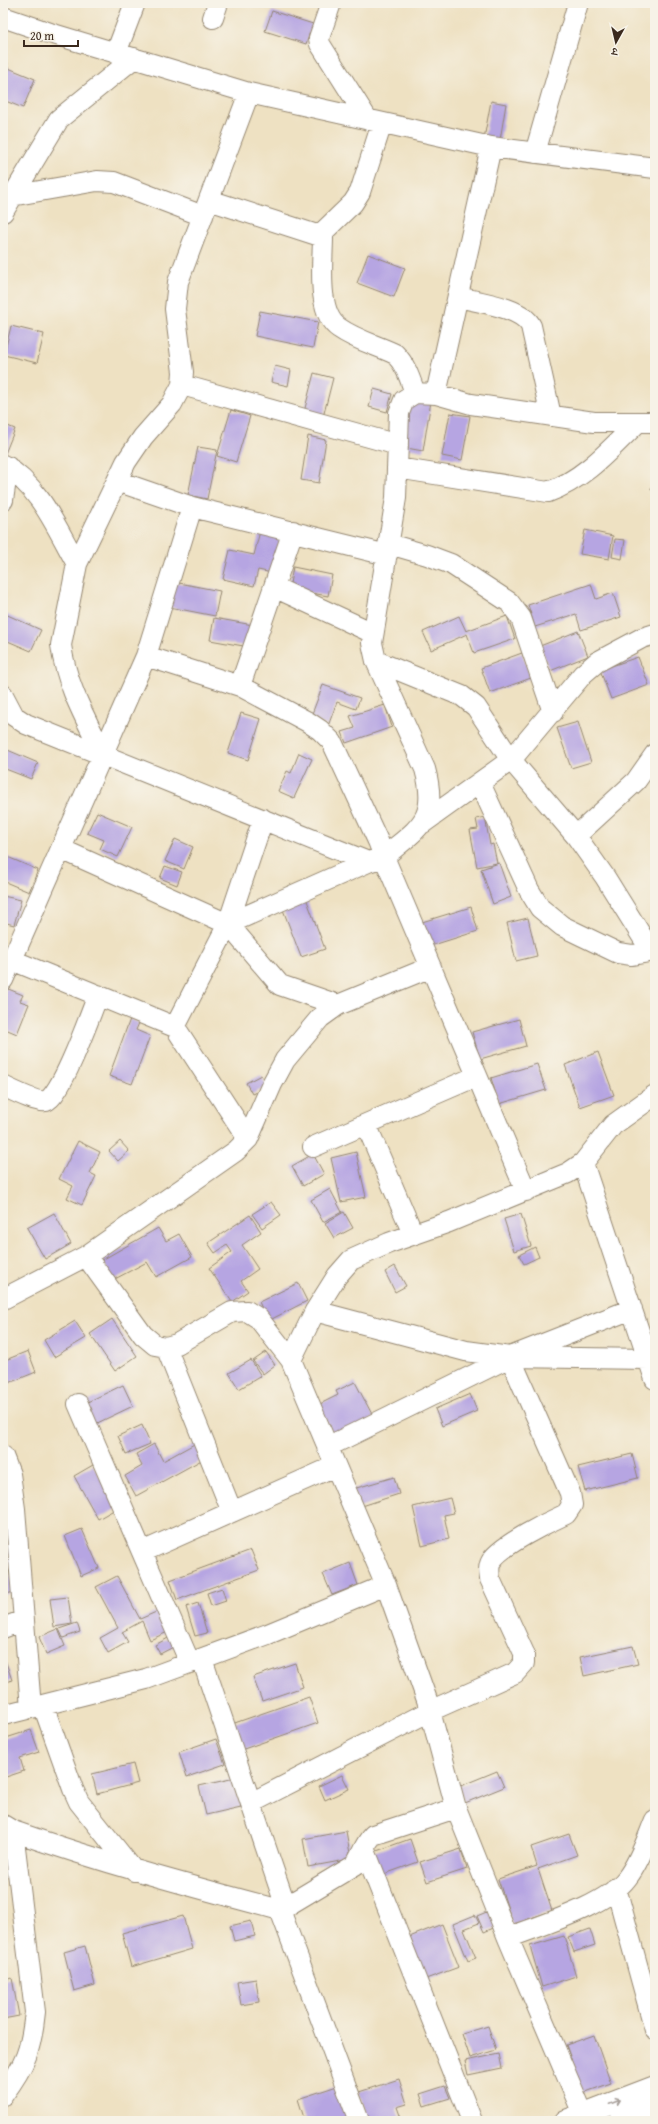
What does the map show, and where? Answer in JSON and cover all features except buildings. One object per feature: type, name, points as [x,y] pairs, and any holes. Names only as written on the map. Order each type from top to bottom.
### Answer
[{"type":"main road","points":[[578,2119],[655,2087]]},
{"type":"main road","points":[[621,2121],[655,2108]]},
{"type":"street","points":[[7,204],[59,118],[125,55],[135,3]]},
{"type":"street","points":[[331,3],[319,38],[320,44],[375,121],[360,192],[353,203],[328,227],[323,238],[323,298],[329,315],[337,327],[394,354],[408,372],[415,393]]},
{"type":"street","points":[[535,153],[578,3]]},
{"type":"street","points":[[3,16],[250,93],[491,147],[655,168]]},
{"type":"street","points":[[103,754],[69,683],[62,657],[61,645],[77,564],[116,481],[143,437],[172,404],[182,385],[175,309],[178,282],[250,93]]},
{"type":"street","points":[[436,394],[491,147]]},
{"type":"street","points":[[7,204],[97,181],[114,182],[206,208],[323,238]]},
{"type":"street","points":[[458,297],[515,312],[528,320],[531,326],[551,416]]},
{"type":"street","points":[[182,385],[398,445]]},
{"type":"street","points":[[423,823],[430,802],[430,786],[425,769],[376,661],[372,643],[396,498],[399,413],[404,400],[415,393],[436,394],[471,404],[594,422],[646,422]]},
{"type":"street","points":[[398,468],[536,492],[548,492],[561,488],[593,466],[646,422]]},
{"type":"street","points":[[3,500],[6,466],[22,477],[34,490],[77,564]]},
{"type":"street","points":[[116,481],[192,507],[293,531],[452,564],[509,602],[521,618],[552,712]]},
{"type":"street","points":[[3,980],[11,950],[61,849],[146,656],[192,507]]},
{"type":"street","points":[[240,686],[293,531]]},
{"type":"street","points":[[274,587],[373,633]]},
{"type":"street","points":[[228,924],[376,860],[423,823],[511,760],[582,674],[597,662],[642,638],[655,634]]},
{"type":"street","points":[[146,656],[240,686],[308,722],[320,730],[332,742],[378,841],[376,860],[431,967],[526,1190]]},
{"type":"street","points":[[376,661],[468,700],[476,707],[511,760],[576,836],[605,877],[643,938],[655,947]]},
{"type":"street","points":[[3,695],[14,716],[26,724],[264,820],[376,860]]},
{"type":"street","points":[[576,836],[636,781],[655,754]]},
{"type":"street","points":[[480,783],[529,890],[540,908],[562,926],[618,953],[632,955],[655,951]]},
{"type":"street","points":[[175,1027],[228,924],[264,820]]},
{"type":"street","points":[[61,849],[228,924],[280,985],[338,1005]]},
{"type":"street","points":[[11,950],[98,996],[175,1027],[248,1139]]},
{"type":"street","points":[[3,1299],[86,1256],[236,1151],[248,1139],[272,1084],[285,1060],[320,1018],[338,1005],[431,967]]},
{"type":"street","points":[[3,1086],[37,1100],[45,1101],[52,1097],[62,1083],[98,996]]},
{"type":"street","points":[[313,1147],[477,1076]]},
{"type":"street","points":[[291,1360],[315,1311],[337,1276],[351,1260],[389,1242],[449,1222],[568,1173],[583,1163],[613,1125],[655,1095]]},
{"type":"street","points":[[366,1124],[413,1234]]},
{"type":"street","points":[[583,1163],[632,1310],[652,1358],[655,1379]]},
{"type":"street","points":[[86,1256],[143,1335],[155,1345],[166,1347],[177,1344],[232,1312],[247,1311],[258,1318],[291,1360],[386,1585],[430,1711],[456,1808],[578,2119]]},
{"type":"street","points":[[327,1447],[510,1357],[632,1310]]},
{"type":"street","points":[[315,1311],[466,1351],[510,1357],[652,1358]]},
{"type":"street","points":[[166,1347],[232,1512]]},
{"type":"street","points":[[250,1803],[430,1711],[515,1673],[524,1663],[524,1653],[490,1579],[488,1570],[491,1562],[500,1551],[566,1514],[572,1505],[570,1492],[510,1357]]},
{"type":"street","points":[[78,1404],[142,1552],[196,1661],[250,1803],[283,1909],[359,2121]]},
{"type":"street","points":[[3,1456],[10,1474],[15,1509],[24,1620],[37,1707],[80,1802],[134,1871]]},
{"type":"street","points":[[142,1552],[335,1466]]},
{"type":"street","points":[[3,1715],[146,1679],[196,1661],[386,1585]]},
{"type":"street","points":[[3,1628],[24,1620]]},
{"type":"street","points":[[8,1828],[134,1871],[283,1909],[355,1866],[362,1856],[366,1841],[373,1835],[456,1808]]},
{"type":"street","points":[[508,1938],[573,1913],[616,1888],[627,1878],[655,1820]]},
{"type":"street","points":[[3,1850],[8,1828]]},
{"type":"street","points":[[3,2095],[20,2072],[28,2055],[33,2037],[35,2012],[8,1828]]},
{"type":"street","points":[[364,1848],[472,2121]]},
{"type":"street","points":[[616,1888],[655,2030]]}]
